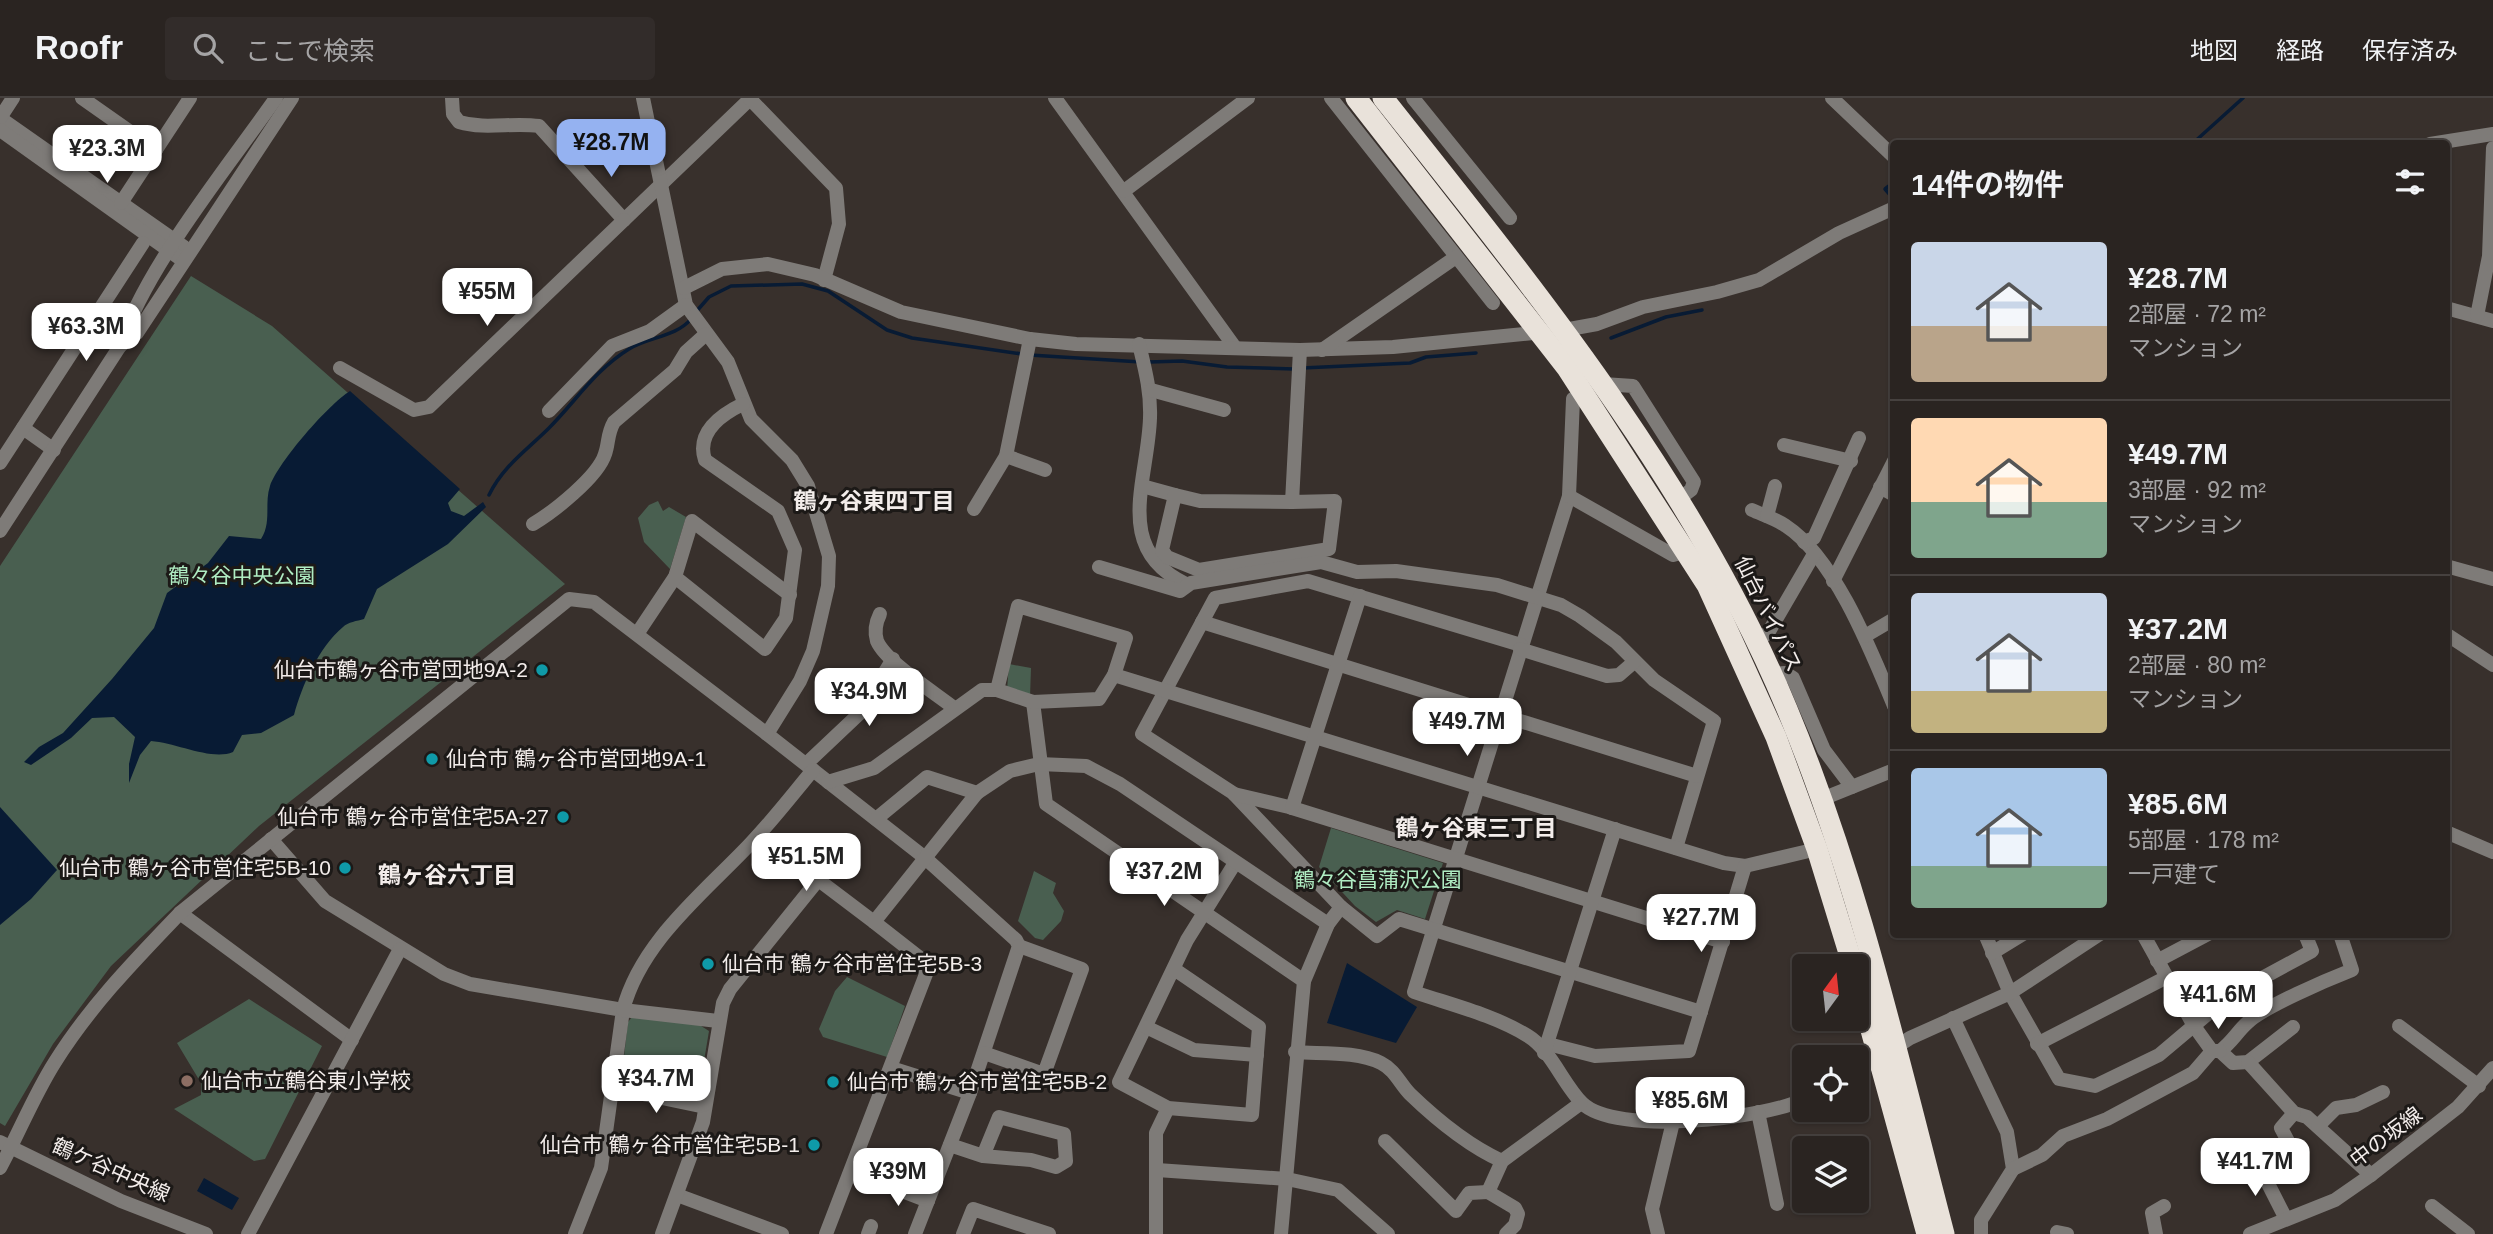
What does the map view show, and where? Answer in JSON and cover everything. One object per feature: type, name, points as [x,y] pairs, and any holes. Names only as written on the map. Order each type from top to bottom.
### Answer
[{"type":"highway","name":"仙台バイパス","points":[[1383,98],[1564,330],[1594,388],[1707,585],[1770,725],[1817,849],[1849,954]]},
{"type":"highway","name":"仙台バイパス","points":[[1353,105],[1540,332],[1594,388],[1679,499],[1712,556],[1771,674],[1822,799],[1852,888],[1944,1234]]},
{"type":"highway","points":[[1869,1025],[1927,1234]]},
{"type":"street","points":[[13,98],[0,118],[121,203],[173,246]]},
{"type":"street","points":[[82,98],[156,150]]},
{"type":"street","points":[[0,531],[120,346],[127,326],[173,246],[276,98]]},
{"type":"street","points":[[120,346],[137,333],[292,98]]},
{"type":"street","points":[[452,98],[453,114],[460,122],[489,127],[526,124],[538,126],[624,220]]},
{"type":"street","points":[[643,98],[660,186],[690,312],[729,362],[751,419],[792,460],[808,486],[829,556],[828,586],[813,651],[800,681],[767,734]]},
{"type":"street","points":[[1055,98],[1234,346]]},
{"type":"street","points":[[1124,191],[1248,98]]},
{"type":"street","points":[[1331,98],[1353,105],[1455,257],[1493,303]]},
{"type":"street","points":[[1413,98],[1510,218]]},
{"type":"street","points":[[1832,98],[1890,153]]},
{"type":"street","points":[[340,368],[414,410],[429,407],[751,99],[836,188],[839,224],[824,280]]},
{"type":"street","points":[[121,203],[186,100]]},
{"type":"street","points":[[0,130],[188,256]]},
{"type":"street","points":[[2450,141],[2493,134]]},
{"type":"street","points":[[2477,316],[2489,256],[2493,148]]},
{"type":"street","points":[[1322,349],[1393,347],[1564,330],[1597,324],[1643,307],[1759,280],[1839,233],[1890,210]]},
{"type":"street","points":[[0,463],[143,243]]},
{"type":"street","points":[[684,288],[722,269],[744,265],[790,267],[901,312],[1028,348],[1076,344],[1142,356],[1234,346],[1299,362],[1455,257]]},
{"type":"street","points":[[2450,309],[2493,321]]},
{"type":"street","points":[[549,411],[612,346],[690,312]]},
{"type":"street","points":[[533,524],[559,509],[568,500],[605,456],[608,432],[614,422],[675,370],[686,352],[705,334]]},
{"type":"street","points":[[974,509],[1006,456],[1028,348]]},
{"type":"street","points":[[1142,356],[1151,390],[1142,486],[1141,539],[1156,565],[1186,584]]},
{"type":"street","points":[[1292,502],[1299,362]]},
{"type":"street","points":[[1594,388],[1573,399],[1569,496],[1414,992],[1501,1021],[1532,1038],[1546,1049],[1581,1103],[1612,1119],[1642,1123],[1673,1122],[1758,1112],[1792,1102]]},
{"type":"street","points":[[1151,390],[1204,399],[1224,410]]},
{"type":"street","points":[[675,577],[765,649],[786,618],[795,550],[778,511],[705,460],[700,446],[705,432],[732,409],[743,404]]},
{"type":"street","points":[[23,428],[54,450]]},
{"type":"street","points":[[1804,542],[1814,538],[1860,438]]},
{"type":"street","points":[[1789,449],[1851,461]]},
{"type":"street","points":[[1006,456],[1045,470]]},
{"type":"street","points":[[1833,581],[1890,468]]},
{"type":"street","points":[[1142,486],[1200,501],[1335,501],[1329,549],[1199,570],[1167,557],[1162,550],[1175,495]]},
{"type":"street","points":[[1767,516],[1775,486]]},
{"type":"street","points":[[1880,487],[1890,493]]},
{"type":"street","points":[[1569,496],[1673,555],[1687,551]]},
{"type":"street","points":[[1752,510],[1786,526],[1814,555],[1833,581],[1865,636],[1890,696]]},
{"type":"street","points":[[637,634],[675,577],[692,521],[790,595]]},
{"type":"street","points":[[1755,642],[1768,633],[1814,555]]},
{"type":"street","points":[[1099,567],[1180,591],[1186,584],[1321,562],[1357,572],[1396,572],[1497,585],[1561,605],[1616,642],[1634,662],[1714,721],[1676,848]]},
{"type":"street","points":[[2450,567],[2493,579]]},
{"type":"street","points":[[1634,662],[1619,675],[1607,677],[1308,581],[1215,598],[1142,734],[1233,793],[1341,906],[1377,936],[1399,919],[1701,1012]]},
{"type":"street","points":[[1292,808],[1360,596]]},
{"type":"street","points":[[0,1168],[5,1145],[54,1063],[123,971],[180,913],[569,599],[593,602],[767,734],[924,857],[1016,940],[1019,946],[1082,969],[1044,1074],[984,1052]]},
{"type":"street","points":[[828,782],[874,768],[974,693],[997,690],[1033,702],[1099,699],[1114,675],[1126,638],[1018,606],[997,690]]},
{"type":"street","points":[[880,614],[875,623],[877,641],[893,659],[954,708]]},
{"type":"street","points":[[1865,636],[1890,621]]},
{"type":"street","points":[[1202,622],[1697,776]]},
{"type":"street","points":[[2450,637],[2493,665]]},
{"type":"street","points":[[575,1234],[601,1168],[628,988],[648,952],[759,835],[809,767],[860,713],[893,659]]},
{"type":"street","points":[[1771,674],[1785,673],[1793,678],[1824,750],[1852,787]]},
{"type":"street","points":[[1114,675],[1615,830],[1745,866],[1817,849]]},
{"type":"street","points":[[1033,702],[1045,804],[1304,981]]},
{"type":"street","points":[[874,922],[977,793],[1010,771],[1039,764],[1086,766],[1120,783],[1328,924]]},
{"type":"street","points":[[1822,799],[1890,772]]},
{"type":"street","points":[[876,819],[927,776],[977,793]]},
{"type":"street","points":[[1233,793],[1292,808],[1723,942]]},
{"type":"street","points":[[1546,1049],[1615,830]]},
{"type":"street","points":[[2450,834],[2493,852]]},
{"type":"street","points":[[759,835],[920,958],[926,974],[826,1234]]},
{"type":"street","points":[[271,839],[325,901],[444,974],[470,984],[623,1010],[718,1021]]},
{"type":"street","points":[[1174,969],[1259,1027],[1252,1115],[1168,1108],[1119,1082],[1174,969],[1202,913],[1235,863]]},
{"type":"street","points":[[1546,1049],[1595,1056],[1689,1051],[1745,866]]},
{"type":"street","points":[[662,1234],[705,1107],[718,1021],[730,989],[818,880]]},
{"type":"street","points":[[1281,1234],[1295,1052],[1304,981],[1328,924],[1341,906]]},
{"type":"street","points":[[180,913],[352,1040]]},
{"type":"street","points":[[1986,938],[2010,993],[2059,1079],[2095,1086],[2159,1055],[2229,996],[2312,951],[2307,938]]},
{"type":"street","points":[[1992,953],[2016,938]]},
{"type":"street","points":[[1869,1065],[1896,1047],[1953,1018],[2010,993],[2093,938]]},
{"type":"street","points":[[2145,938],[2194,1026],[2216,1051],[2233,1063],[2248,1062],[2293,1027]]},
{"type":"street","points":[[2157,961],[2200,938]]},
{"type":"street","points":[[1980,1234],[1981,1220],[2013,1169],[2042,1155],[2063,1136],[2107,1119],[2193,1073],[2216,1051],[2236,1039],[2247,1022],[2324,981],[2352,970],[2341,938]]},
{"type":"street","points":[[915,1234],[970,1093],[1019,946]]},
{"type":"street","points":[[248,1234],[400,949]]},
{"type":"street","points":[[2037,1044],[2167,977]]},
{"type":"street","points":[[1953,1018],[2007,1132],[2013,1169]]},
{"type":"street","points":[[2399,1026],[2479,1086]]},
{"type":"street","points":[[1146,1027],[1194,1050],[1257,1055]]},
{"type":"street","points":[[1295,1052],[1380,1062],[1392,1071],[1409,1093],[1480,1151],[1502,1161]]},
{"type":"street","points":[[2248,1062],[2294,1113],[2307,1117],[2371,1175]]},
{"type":"street","points":[[891,1068],[970,1093]]},
{"type":"street","name":"中の坂線","points":[[2250,1234],[2335,1200],[2458,1107],[2493,1068]]},
{"type":"street","points":[[614,1087],[705,1107]]},
{"type":"street","points":[[2318,1126],[2336,1108],[2356,1105],[2383,1092]]},
{"type":"street","points":[[1488,1192],[1502,1161],[1581,1103]]},
{"type":"street","points":[[1156,1234],[1156,1133],[1168,1108]]},
{"type":"street","points":[[1758,1112],[1777,1205]]},
{"type":"street","points":[[2290,1145],[2281,1128],[2294,1113]]},
{"type":"street","points":[[950,1145],[983,1156],[1031,1160],[1056,1167],[1066,1161],[1064,1134],[999,1117],[983,1156]]},
{"type":"street","points":[[1658,1234],[1652,1209],[1673,1122]]},
{"type":"street","points":[[1385,1141],[1456,1212],[1469,1193],[1488,1192],[1515,1208],[1518,1214],[1515,1225],[1506,1234]]},
{"type":"street","name":"鶴ケ谷中央線","points":[[5,1145],[121,1200],[206,1234]]},
{"type":"street","points":[[2239,1150],[2250,1148],[2286,1219]]},
{"type":"street","points":[[1157,1170],[1287,1179],[1338,1190],[1388,1234]]},
{"type":"street","points":[[886,1181],[928,1201]]},
{"type":"street","points":[[677,1195],[782,1234]]},
{"type":"street","points":[[2156,1234],[2152,1213],[2164,1206]]},
{"type":"street","points":[[2432,1206],[2468,1234]]},
{"type":"street","points":[[963,1234],[973,1209],[1030,1231],[1049,1234]]},
{"type":"green space","name":"鶴々谷中央公園","points":[[191,276],[272,326],[565,584],[259,826],[111,966],[53,1044],[5,1126],[0,1123],[0,566]]},
{"type":"green space","points":[[658,501],[663,511],[669,507],[686,517],[670,569],[644,542],[638,518],[649,505]]},
{"type":"green space","points":[[1009,664],[1031,668],[1030,697],[1007,690]]},
{"type":"green space","name":"鶴々谷菖蒲沢公園","points":[[1331,828],[1443,863],[1425,919],[1397,910],[1376,922],[1355,906],[1319,867]]},
{"type":"green space","points":[[1034,871],[1056,883],[1053,893],[1064,911],[1061,921],[1043,940],[1035,938],[1018,921]]},
{"type":"green space","points":[[847,977],[905,1006],[887,1057],[823,1037],[819,1029],[835,991]]},
{"type":"green space","points":[[249,999],[322,1046],[265,1159],[254,1161],[174,1109],[201,1095],[201,1083],[177,1043]]},
{"type":"green space","points":[[632,1017],[698,1024],[709,1031],[699,1091],[693,1096],[628,1082],[622,1074],[628,1022]]},
{"type":"water","points":[[350,391],[460,489],[448,503],[451,511],[464,516],[483,502],[486,507],[448,544],[377,589],[364,619],[345,625],[326,645],[307,679],[294,715],[261,733],[242,735],[233,752],[205,753],[151,741],[140,755],[129,783],[129,764],[135,737],[114,717],[92,718],[71,738],[31,765],[24,762],[39,747],[63,733],[112,679],[154,628],[167,593],[208,563],[229,536],[261,539],[266,526],[268,493],[275,475],[305,434],[329,408]]},
{"type":"water","points":[[0,807],[57,870],[31,899],[0,925]]},
{"type":"water","points":[[1347,963],[1417,1007],[1396,1043],[1327,1023]]},
{"type":"water","points":[[204,1178],[239,1198],[232,1210],[197,1191]]},
{"type":"waterway","points":[[2196,140],[2243,98]]},
{"type":"waterway","points":[[1890,185],[1885,189],[1890,195]]},
{"type":"waterway","points":[[695,313],[709,297],[731,286],[802,284],[828,291],[887,330],[912,338],[1022,354]]},
{"type":"waterway","points":[[1611,338],[1666,317],[1702,310]]},
{"type":"waterway","points":[[489,495],[508,467],[549,428],[606,366],[629,349],[678,330],[691,319]]},
{"type":"waterway","points":[[1302,368],[1410,363],[1426,357],[1476,353]]},
{"type":"waterway","points":[[1030,355],[1141,362]]},
{"type":"waterway","points":[[1149,362],[1182,361],[1227,367],[1294,369]]},
{"type":"place","name":"仙台市鶴ヶ谷市営団地9A-2","points":[[542,670]]},
{"type":"place","name":"仙台市 鶴ヶ谷市営団地9A-1","points":[[432,759]]},
{"type":"place","name":"仙台市 鶴ヶ谷市営住宅5A-27","points":[[563,817]]},
{"type":"place","name":"仙台市 鶴ヶ谷市営住宅5B-10","points":[[345,868]]},
{"type":"place","name":"仙台市 鶴ヶ谷市営住宅5B-3","points":[[708,964]]},
{"type":"place","name":"仙台市立鶴谷東小学校","points":[[187,1081]]},
{"type":"place","name":"仙台市 鶴ヶ谷市営住宅5B-2","points":[[833,1082]]},
{"type":"place","name":"仙台市 鶴ヶ谷市営住宅5B-1","points":[[814,1145]]},
{"type":"district","name":"鶴ヶ谷東四丁目","points":[[874,501]]},
{"type":"district","name":"鶴ヶ谷東三丁目","points":[[1476,828]]},
{"type":"district","name":"鶴ヶ谷六丁目","points":[[447,875]]}]
